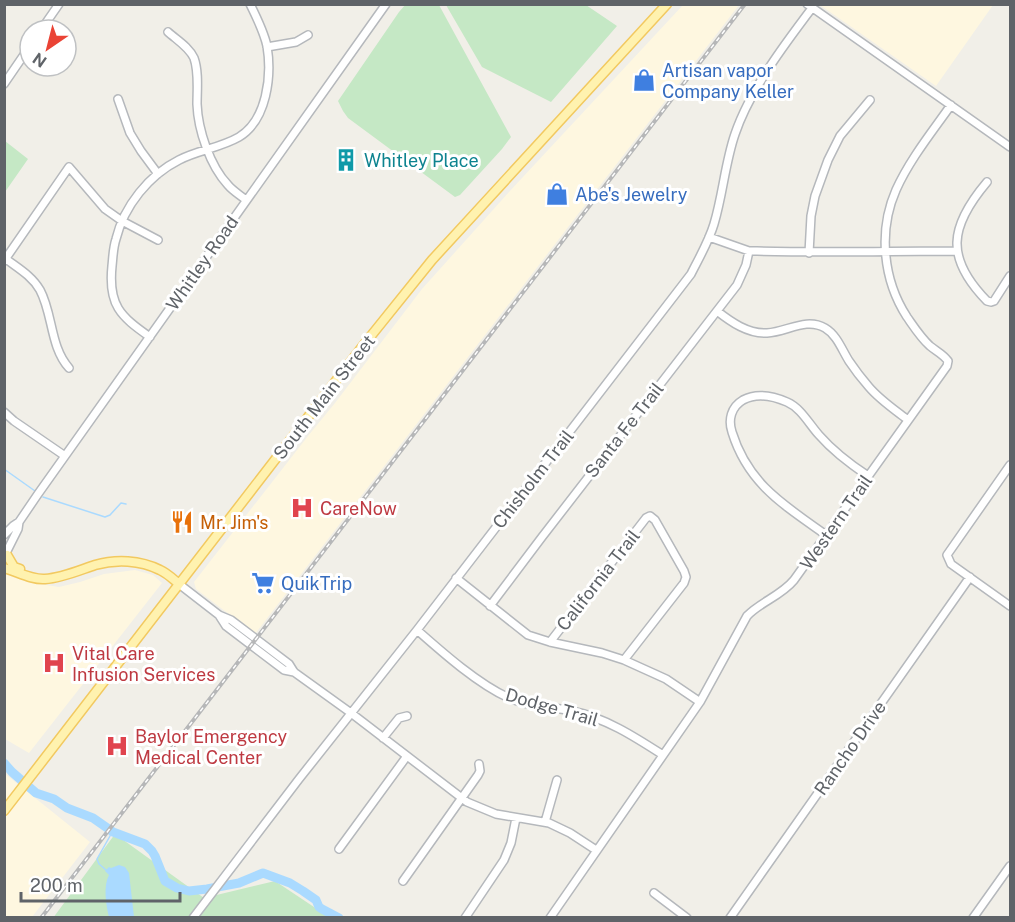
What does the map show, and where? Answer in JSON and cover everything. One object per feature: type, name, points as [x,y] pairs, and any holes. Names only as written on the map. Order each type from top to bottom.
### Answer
[{"type":"main road","name":"South Main Street","points":[[4,811],[355,356],[432,260],[667,4]]},
{"type":"main road","points":[[6,553],[14,567],[26,572],[53,577]]},
{"type":"main road","points":[[4,568],[46,579],[97,565],[126,561],[160,570],[179,584]]},
{"type":"street","points":[[49,18],[59,4]]},
{"type":"street","points":[[150,337],[123,316],[111,291],[116,238],[127,211],[146,185],[158,174],[179,160],[239,136],[251,127],[257,118],[262,108],[268,75],[267,47],[259,23],[249,4]]},
{"type":"street","name":"Whitley Road","points":[[4,535],[19,522],[386,4]]},
{"type":"street","points":[[810,6],[1011,147]]},
{"type":"street","name":"Chisholm Trail","points":[[193,918],[684,283],[704,249],[714,223],[730,147],[743,114],[810,6]]},
{"type":"street","points":[[168,32],[184,45],[194,58],[198,114],[202,135],[219,173],[228,186],[246,200]]},
{"type":"street","points":[[267,47],[296,42],[308,35]]},
{"type":"street","points":[[4,84],[18,64]]},
{"type":"street","points":[[118,99],[129,132],[158,174]]},
{"type":"street","points":[[809,253],[811,216],[815,196],[828,160],[840,136],[870,100]]},
{"type":"street","name":"Western Trail","points":[[550,918],[700,702],[747,616],[791,584],[946,366],[948,360],[945,356],[927,343],[905,315],[887,270],[885,251],[888,214],[896,191],[918,153],[951,105]]},
{"type":"street","points":[[69,368],[61,357],[44,299],[39,290],[27,274],[5,260],[69,167],[105,209],[158,240]]},
{"type":"street","points":[[987,182],[960,223],[957,251],[968,278],[984,298],[991,302],[1011,276]]},
{"type":"street","points":[[709,237],[749,251],[809,253],[957,251]]},
{"type":"street","name":"Santa Fe Trail","points":[[490,606],[737,285],[746,265],[749,251]]},
{"type":"street","points":[[717,311],[734,324],[758,333],[786,330],[805,323],[819,325],[834,335],[850,364],[871,389],[908,420]]},
{"type":"street","points":[[826,535],[770,493],[744,462],[729,422],[734,410],[739,403],[754,396],[777,398],[790,403],[843,458],[868,476]]},
{"type":"street","points":[[4,412],[65,456]]},
{"type":"street","points":[[1011,465],[947,555],[951,564],[1011,606]]},
{"type":"street","name":"California Trail","points":[[550,642],[646,518],[650,516],[655,520],[686,577],[684,583],[624,660]]},
{"type":"street","name":"Whitley Road","points":[[6,553],[19,522]]},
{"type":"street","name":"Rancho Drive","points":[[730,918],[970,577]]},
{"type":"street","points":[[456,578],[528,635],[624,660],[666,679],[700,702]]},
{"type":"street","points":[[179,584],[219,615],[231,620],[289,664],[294,672],[462,798],[496,814],[545,822],[570,833],[596,850]]},
{"type":"street","name":"Dodge Trail","points":[[417,630],[480,681],[511,699],[594,717],[633,736],[663,755]]},
{"type":"street","points":[[383,738],[399,718],[407,716]]},
{"type":"street","points":[[339,849],[407,756]]},
{"type":"street","points":[[403,881],[480,771],[479,764]]},
{"type":"street","points":[[545,822],[557,780]]},
{"type":"street","points":[[465,918],[504,861],[511,843],[516,818]]},
{"type":"street","points":[[973,918],[1011,866]]},
{"type":"street","points":[[654,893],[687,918]]},
{"type":"shaded area","points":[[993,4],[936,86],[820,5]]},
{"type":"shaded area","points":[[683,5],[739,5],[255,634],[196,589],[194,582],[422,289]]},
{"type":"shaded area","points":[[135,570],[153,575],[162,583],[29,753],[5,739],[4,573],[59,587],[104,574]]},
{"type":"shaded area","points":[[4,773],[90,842],[32,917],[5,917]]},
{"type":"green space","points":[[406,4],[439,5],[511,137],[460,195],[455,197],[348,118],[338,101]]},
{"type":"green space","points":[[446,5],[586,5],[617,26],[551,102],[482,67]]},
{"type":"green space","points":[[5,141],[28,159],[5,192]]},
{"type":"green space","points":[[115,834],[204,898],[275,881],[329,917],[53,918]]},
{"type":"water","points":[[119,865],[125,867],[129,873],[134,917],[109,917],[106,890],[109,875],[105,871],[109,867]]},
{"type":"waterway","points":[[4,469],[35,491]]},
{"type":"waterway","points":[[43,497],[105,517],[121,503],[126,504]]},
{"type":"waterway","points":[[4,763],[36,793],[93,818],[113,832],[145,844],[155,856],[165,881],[177,888],[189,891],[207,889],[239,883],[263,873],[290,883],[316,900],[319,907],[339,918]]},
{"type":"waterway","points":[[106,870],[97,859],[111,831]]},
{"type":"railway","points":[[41,918],[745,4]]},
{"type":"place","name":"Artisan vapor Company Keller","points":[[644,80]]},
{"type":"place","name":"Whitley Place","points":[[346,160]]},
{"type":"place","name":"Abe's Jewelry","points":[[557,194]]},
{"type":"place","name":"CareNow","points":[[302,508]]},
{"type":"place","name":"Mr. Jim's","points":[[182,522]]},
{"type":"place","name":"QuikTrip","points":[[263,583]]},
{"type":"place","name":"Vital Care Infusion Services","points":[[54,663]]},
{"type":"place","name":"Baylor Emergency Medical Center","points":[[117,746]]}]
